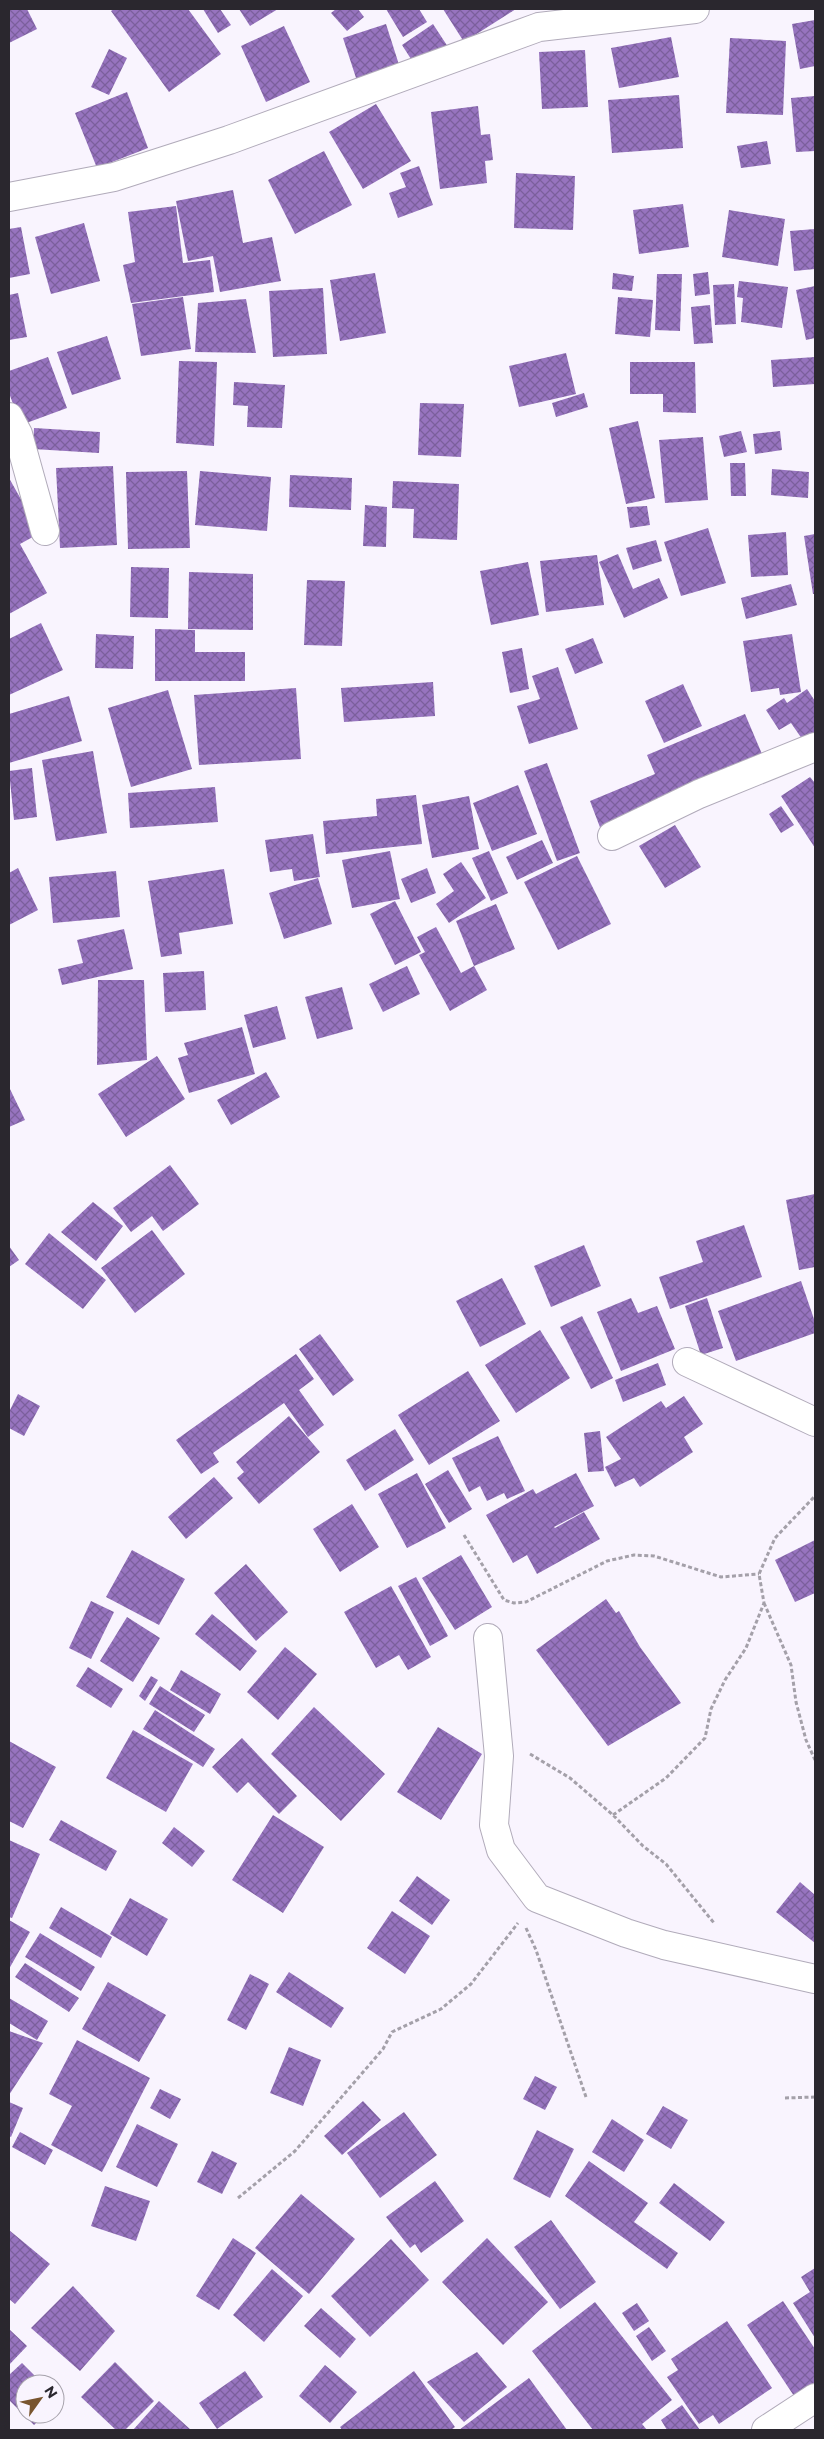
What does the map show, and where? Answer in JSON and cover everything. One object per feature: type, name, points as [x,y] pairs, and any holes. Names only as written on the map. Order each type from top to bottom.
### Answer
[{"type":"street","points":[[9,197],[114,177],[229,140],[535,18],[695,9]]},
{"type":"street","points":[[9,417],[18,434],[45,530]]},
{"type":"street","points":[[612,836],[699,794],[815,747]]},
{"type":"street","points":[[687,1362],[815,1422]]},
{"type":"street","points":[[488,1638],[499,1756],[494,1825],[502,1850],[536,1898],[626,1933],[664,1944],[815,1979]]},
{"type":"street","points":[[766,2430],[815,2398]]},
{"type":"path","points":[[815,1496],[775,1538],[759,1574],[764,1603],[791,1665],[796,1702],[806,1740],[815,1760]]},
{"type":"path","points":[[464,1535],[504,1600],[514,1603],[526,1602],[607,1561],[634,1555],[654,1556],[721,1577],[759,1574]]},
{"type":"path","points":[[613,1815],[666,1778],[705,1738],[711,1709],[725,1680],[746,1648],[764,1603]]},
{"type":"path","points":[[497,1733],[570,1778],[613,1815],[643,1846],[666,1864],[715,1925]]},
{"type":"path","points":[[238,2198],[295,2150],[371,2064],[383,2049],[392,2032],[441,2009],[471,1984],[521,1918],[536,1950],[586,2097]]},
{"type":"path","points":[[785,2098],[815,2097]]},
{"type":"building","points":[[9,9],[27,9],[37,29],[9,43]]},
{"type":"building","points":[[114,9],[188,9],[221,54],[169,92],[111,11]]},
{"type":"building","points":[[203,9],[220,9],[231,25],[218,33]]},
{"type":"building","points":[[239,9],[278,9],[250,26]]},
{"type":"building","points":[[336,9],[358,9],[364,17],[347,31],[331,13]]},
{"type":"building","points":[[386,9],[419,9],[427,22],[403,37]]},
{"type":"building","points":[[443,9],[516,9],[464,42]]},
{"type":"building","points":[[815,20],[815,66],[800,69],[792,24]]},
{"type":"building","points":[[386,24],[401,71],[358,84],[343,38]]},
{"type":"building","points":[[433,24],[450,50],[418,70],[402,45]]},
{"type":"building","points":[[284,26],[310,82],[266,102],[241,46]]},
{"type":"building","points":[[671,37],[679,77],[619,88],[611,48]]},
{"type":"building","points":[[730,38],[786,41],[783,115],[726,113]]},
{"type":"building","points":[[109,49],[127,58],[109,95],[91,87]]},
{"type":"building","points":[[585,50],[588,107],[542,109],[539,52]]},
{"type":"building","points":[[127,92],[148,148],[97,168],[75,113]]},
{"type":"building","points":[[679,95],[683,148],[612,153],[608,100]]},
{"type":"building","points":[[815,96],[815,151],[796,152],[791,98]]},
{"type":"building","points":[[376,104],[411,161],[363,189],[329,132]]},
{"type":"building","points":[[478,106],[481,135],[490,134],[493,160],[485,161],[487,183],[440,189],[431,112]]},
{"type":"building","points":[[767,141],[771,164],[741,168],[737,146]]},
{"type":"building","points":[[324,151],[352,205],[295,234],[268,180]]},
{"type":"building","points":[[419,166],[433,205],[398,218],[389,193],[406,187],[400,173]]},
{"type":"building","points":[[516,173],[575,176],[573,230],[514,228]]},
{"type":"building","points":[[233,190],[243,243],[272,237],[281,281],[220,292],[213,256],[188,261],[176,201]]},
{"type":"building","points":[[683,204],[689,247],[639,254],[633,210]]},
{"type":"building","points":[[176,206],[183,263],[210,260],[214,292],[131,303],[123,265],[135,262],[128,212]]},
{"type":"building","points":[[729,210],[785,219],[778,266],[722,257]]},
{"type":"building","points":[[84,223],[100,281],[51,294],[35,237]]},
{"type":"building","points":[[21,227],[30,274],[9,278],[9,229]]},
{"type":"building","points":[[815,229],[815,269],[794,271],[790,231]]},
{"type":"building","points":[[708,272],[710,294],[695,296],[693,274]]},
{"type":"building","points":[[375,273],[386,333],[340,341],[330,280]]},
{"type":"building","points":[[613,273],[634,276],[632,291],[612,289]]},
{"type":"building","points":[[657,274],[682,274],[680,331],[655,330]]},
{"type":"building","points":[[739,281],[788,287],[782,328],[741,322],[743,298],[737,297]]},
{"type":"building","points":[[734,284],[736,324],[715,325],[713,285]]},
{"type":"building","points":[[815,286],[815,338],[806,340],[796,290]]},
{"type":"building","points":[[323,288],[327,354],[273,357],[269,291]]},
{"type":"building","points":[[18,293],[27,337],[9,340],[9,295]]},
{"type":"building","points":[[183,297],[191,349],[141,356],[132,304]]},
{"type":"building","points":[[618,297],[653,300],[650,337],[615,334]]},
{"type":"building","points":[[246,299],[256,353],[195,352],[198,303]]},
{"type":"building","points":[[710,305],[713,343],[694,344],[691,307]]},
{"type":"building","points":[[107,336],[121,379],[72,395],[57,352]]},
{"type":"building","points":[[566,353],[576,394],[519,407],[509,366]]},
{"type":"building","points":[[48,357],[67,408],[21,425],[9,393],[9,371]]},
{"type":"building","points":[[815,357],[815,384],[773,387],[771,360]]},
{"type":"building","points":[[179,361],[217,362],[214,446],[176,443]]},
{"type":"building","points":[[630,362],[695,362],[696,413],[663,412],[663,394],[630,394]]},
{"type":"building","points":[[234,382],[285,385],[282,428],[247,427],[248,406],[233,405]]},
{"type":"building","points":[[584,393],[588,407],[556,417],[552,403]]},
{"type":"building","points":[[420,403],[464,404],[461,457],[418,455]]},
{"type":"building","points":[[638,421],[655,498],[626,504],[609,428]]},
{"type":"building","points":[[34,428],[100,432],[99,453],[33,449]]},
{"type":"building","points":[[741,431],[747,452],[724,457],[719,436]]},
{"type":"building","points":[[780,431],[782,450],[755,454],[753,434]]},
{"type":"building","points":[[703,437],[708,500],[665,503],[659,440]]},
{"type":"building","points":[[730,463],[745,463],[746,496],[731,496]]},
{"type":"building","points":[[113,466],[117,545],[60,548],[56,468]]},
{"type":"building","points":[[772,469],[809,472],[808,498],[771,495]]},
{"type":"building","points":[[187,471],[190,548],[128,549],[126,472]]},
{"type":"building","points":[[200,471],[271,477],[267,531],[195,525]]},
{"type":"building","points":[[290,475],[352,478],[351,510],[289,507]]},
{"type":"building","points":[[9,478],[40,533],[20,544],[47,593],[9,614]]},
{"type":"building","points":[[393,481],[459,484],[457,540],[413,538],[414,509],[392,508]]},
{"type":"building","points":[[365,505],[387,507],[386,547],[363,546]]},
{"type":"building","points":[[647,506],[650,525],[630,528],[627,507]]},
{"type":"building","points":[[708,528],[726,583],[681,596],[664,542]]},
{"type":"building","points":[[786,532],[788,575],[751,577],[748,535]]},
{"type":"building","points":[[815,534],[815,594],[813,594],[804,536]]},
{"type":"building","points":[[656,540],[662,561],[633,570],[626,548]]},
{"type":"building","points":[[618,554],[633,589],[659,578],[668,598],[624,618],[599,562]]},
{"type":"building","points":[[597,555],[604,605],[546,612],[540,561]]},
{"type":"building","points":[[528,562],[539,615],[491,625],[480,571]]},
{"type":"building","points":[[131,567],[169,568],[168,618],[130,617]]},
{"type":"building","points":[[189,572],[253,574],[253,630],[188,629]]},
{"type":"building","points":[[307,580],[345,581],[342,646],[304,645]]},
{"type":"building","points":[[791,584],[797,605],[746,619],[741,598]]},
{"type":"building","points":[[41,623],[63,670],[9,695],[9,639]]},
{"type":"building","points":[[155,629],[195,630],[195,652],[245,652],[245,681],[155,681]]},
{"type":"building","points":[[96,634],[134,636],[133,669],[95,668]]},
{"type":"building","points":[[792,634],[801,692],[780,695],[779,688],[751,692],[743,641]]},
{"type":"building","points":[[593,638],[603,663],[575,674],[565,649]]},
{"type":"building","points":[[522,648],[529,689],[510,693],[502,652]]},
{"type":"building","points":[[558,667],[578,729],[529,744],[517,706],[540,699],[532,676]]},
{"type":"building","points":[[433,682],[435,716],[344,722],[341,688]]},
{"type":"building","points":[[683,684],[702,726],[664,743],[645,701]]},
{"type":"building","points":[[296,688],[301,759],[199,765],[194,695]]},
{"type":"building","points":[[807,689],[815,701],[815,745],[809,749],[791,723],[779,730],[766,710],[784,698],[787,703]]},
{"type":"building","points":[[168,690],[192,769],[131,787],[108,708]]},
{"type":"building","points":[[69,696],[82,741],[9,763],[9,714]]},
{"type":"building","points":[[745,714],[765,761],[601,830],[590,801],[655,774],[647,755]]},
{"type":"building","points":[[93,751],[107,833],[56,841],[42,760]]},
{"type":"building","points":[[547,763],[580,853],[557,861],[524,771]]},
{"type":"building","points":[[32,768],[37,817],[14,820],[9,771]]},
{"type":"building","points":[[810,777],[815,783],[815,848],[781,796]]},
{"type":"building","points":[[518,785],[537,834],[492,851],[473,803]]},
{"type":"building","points":[[215,787],[218,822],[130,828],[128,793]]},
{"type":"building","points":[[416,795],[422,844],[326,854],[323,821],[377,816],[376,799]]},
{"type":"building","points":[[469,796],[479,849],[432,858],[422,805]]},
{"type":"building","points":[[781,806],[794,825],[781,833],[769,814]]},
{"type":"building","points":[[675,825],[701,867],[665,888],[639,846]]},
{"type":"building","points":[[313,834],[320,877],[294,881],[292,869],[270,872],[265,840]]},
{"type":"building","points":[[542,840],[553,863],[517,880],[506,857]]},
{"type":"building","points":[[390,851],[400,899],[352,908],[342,860]]},
{"type":"building","points":[[489,851],[508,893],[491,901],[472,858]]},
{"type":"building","points":[[577,856],[611,924],[558,950],[524,882]]},
{"type":"building","points":[[461,862],[486,898],[449,923],[436,904],[454,891],[443,874]]},
{"type":"building","points":[[18,868],[38,910],[9,925],[9,873]]},
{"type":"building","points":[[427,868],[436,893],[411,903],[401,879]]},
{"type":"building","points":[[224,869],[233,924],[179,933],[182,954],[161,957],[148,881]]},
{"type":"building","points":[[116,871],[120,917],[53,923],[49,877]]},
{"type":"building","points":[[318,878],[332,924],[284,939],[269,893]]},
{"type":"building","points":[[395,901],[421,952],[395,965],[370,914]]},
{"type":"building","points":[[496,904],[515,949],[474,966],[456,921]]},
{"type":"building","points":[[436,927],[461,973],[474,966],[487,990],[450,1011],[419,955],[425,952],[417,937]]},
{"type":"building","points":[[124,929],[133,969],[62,985],[58,969],[83,963],[77,940]]},
{"type":"building","points":[[407,966],[420,994],[383,1012],[369,984]]},
{"type":"building","points":[[204,971],[206,1010],[165,1012],[163,973]]},
{"type":"building","points":[[98,980],[144,980],[147,1060],[97,1065]]},
{"type":"building","points":[[342,987],[353,1029],[317,1039],[305,997]]},
{"type":"building","points":[[277,1006],[286,1039],[253,1048],[244,1015]]},
{"type":"building","points":[[242,1027],[255,1074],[189,1093],[178,1058],[188,1055],[184,1043]]},
{"type":"building","points":[[157,1056],[185,1099],[126,1137],[98,1094]]},
{"type":"building","points":[[266,1072],[280,1097],[231,1125],[217,1100]]},
{"type":"building","points":[[9,1087],[25,1120],[9,1127]]},
{"type":"building","points":[[170,1165],[199,1204],[163,1231],[152,1216],[131,1232],[113,1208]]},
{"type":"building","points":[[815,1194],[815,1267],[799,1270],[786,1200]]},
{"type":"building","points":[[93,1202],[123,1226],[96,1261],[61,1232]]},
{"type":"building","points":[[744,1225],[762,1277],[670,1309],[659,1277],[703,1262],[696,1241]]},
{"type":"building","points":[[152,1230],[185,1274],[135,1313],[101,1268]]},
{"type":"building","points":[[49,1233],[106,1280],[83,1309],[25,1264]]},
{"type":"building","points":[[584,1245],[601,1286],[551,1307],[534,1266]]},
{"type":"building","points":[[9,1246],[19,1260],[9,1267]]},
{"type":"building","points":[[502,1278],[526,1324],[480,1347],[456,1301]]},
{"type":"building","points":[[801,1281],[815,1322],[815,1333],[736,1361],[718,1311]]},
{"type":"building","points":[[631,1298],[638,1313],[657,1306],[675,1349],[621,1371],[597,1312]]},
{"type":"building","points":[[707,1298],[723,1348],[701,1355],[685,1306]]},
{"type":"building","points":[[582,1316],[613,1378],[591,1389],[560,1327]]},
{"type":"building","points":[[540,1330],[570,1378],[516,1413],[485,1365]]},
{"type":"building","points":[[320,1334],[354,1380],[333,1396],[299,1349]]},
{"type":"building","points":[[296,1354],[314,1379],[299,1390],[324,1425],[308,1437],[284,1403],[213,1453],[219,1462],[201,1474],[176,1440]]},
{"type":"building","points":[[658,1363],[666,1385],[623,1402],[615,1380]]},
{"type":"building","points":[[468,1371],[500,1421],[429,1465],[398,1415]]},
{"type":"building","points":[[18,1394],[40,1406],[24,1436],[9,1428],[9,1412]]},
{"type":"building","points":[[684,1396],[703,1424],[684,1437],[693,1452],[640,1487],[634,1478],[615,1487],[605,1467],[621,1459],[606,1437],[661,1401],[666,1408]]},
{"type":"building","points":[[289,1416],[320,1452],[259,1504],[237,1478],[244,1472],[236,1462]]},
{"type":"building","points":[[395,1429],[414,1460],[365,1491],[346,1460]]},
{"type":"building","points":[[600,1431],[604,1471],[588,1472],[584,1433]]},
{"type":"building","points":[[498,1436],[525,1491],[507,1499],[504,1493],[487,1501],[480,1486],[469,1492],[452,1458]]},
{"type":"building","points":[[448,1470],[472,1509],[449,1523],[425,1484]]},
{"type":"building","points":[[417,1473],[446,1528],[407,1548],[378,1494]]},
{"type":"building","points":[[576,1473],[594,1506],[554,1527],[584,1512],[600,1539],[537,1574],[527,1555],[513,1563],[486,1515],[533,1489],[536,1494]]},
{"type":"building","points":[[214,1477],[233,1498],[186,1539],[168,1517]]},
{"type":"building","points":[[352,1504],[379,1547],[340,1572],[313,1529]]},
{"type":"building","points":[[815,1540],[815,1593],[795,1602],[775,1560]]},
{"type":"building","points":[[132,1550],[185,1579],[159,1625],[106,1597]]},
{"type":"building","points":[[461,1555],[492,1607],[455,1630],[422,1578]]},
{"type":"building","points":[[246,1564],[288,1612],[256,1641],[214,1593]]},
{"type":"building","points":[[416,1577],[448,1636],[430,1646],[398,1586]]},
{"type":"building","points":[[391,1586],[431,1657],[408,1670],[399,1655],[376,1668],[344,1612]]},
{"type":"building","points":[[606,1599],[616,1613],[619,1611],[640,1647],[681,1703],[608,1746],[536,1650]]},
{"type":"building","points":[[91,1601],[114,1612],[91,1659],[69,1648]]},
{"type":"building","points":[[212,1614],[257,1651],[240,1671],[195,1634]]},
{"type":"building","points":[[127,1617],[160,1638],[133,1682],[100,1661]]},
{"type":"building","points":[[285,1647],[317,1674],[278,1720],[247,1692]]},
{"type":"building","points":[[88,1667],[123,1689],[111,1708],[76,1686]]},
{"type":"building","points":[[181,1670],[221,1694],[210,1714],[170,1690]]},
{"type":"building","points":[[151,1676],[158,1680],[145,1701],[139,1696]]},
{"type":"building","points":[[160,1686],[205,1715],[194,1732],[149,1704]]},
{"type":"building","points":[[314,1707],[385,1774],[341,1821],[271,1754]]},
{"type":"building","points":[[155,1710],[215,1749],[203,1767],[143,1729]]},
{"type":"building","points":[[438,1727],[482,1754],[441,1820],[397,1792]]},
{"type":"building","points":[[133,1730],[193,1764],[166,1812],[106,1778]]},
{"type":"building","points":[[242,1738],[297,1796],[279,1814],[248,1782],[237,1793],[212,1767]]},
{"type":"building","points":[[9,1741],[56,1767],[23,1828],[9,1821]]},
{"type":"building","points":[[273,1815],[324,1847],[283,1913],[232,1880]]},
{"type":"building","points":[[61,1820],[117,1851],[106,1871],[49,1840]]},
{"type":"building","points":[[174,1827],[205,1851],[192,1867],[162,1843]]},
{"type":"building","points":[[9,1840],[40,1854],[12,1918],[9,1917]]},
{"type":"building","points":[[417,1876],[450,1900],[432,1925],[399,1901]]},
{"type":"building","points":[[800,1882],[815,1895],[815,1943],[776,1912]]},
{"type":"building","points":[[130,1898],[168,1919],[147,1956],[110,1934]]},
{"type":"building","points":[[61,1907],[112,1937],[101,1958],[49,1928]]},
{"type":"building","points":[[392,1911],[430,1936],[405,1974],[367,1948]]},
{"type":"building","points":[[9,1920],[30,1932],[9,1969]]},
{"type":"building","points":[[40,1933],[95,1967],[81,1991],[25,1957]]},
{"type":"building","points":[[25,1963],[79,1998],[69,2012],[15,1977]]},
{"type":"building","points":[[289,1972],[344,2008],[331,2028],[276,1992]]},
{"type":"building","points":[[250,1974],[269,1984],[246,2030],[227,2020]]},
{"type":"building","points":[[108,1982],[166,2015],[139,2062],[82,2029]]},
{"type":"building","points":[[9,1998],[48,2021],[37,2040],[9,2023]]},
{"type":"building","points":[[9,2031],[43,2043],[9,2095]]},
{"type":"building","points":[[77,2040],[150,2078],[102,2172],[51,2145],[72,2106],[49,2094]]},
{"type":"building","points":[[289,2047],[321,2060],[303,2106],[270,2093]]},
{"type":"building","points":[[535,2076],[557,2087],[545,2110],[523,2099]]},
{"type":"building","points":[[160,2089],[181,2099],[170,2119],[150,2108]]},
{"type":"building","points":[[363,2101],[381,2120],[342,2155],[324,2136]]},
{"type":"building","points":[[9,2102],[23,2108],[11,2137],[9,2136]]},
{"type":"building","points":[[663,2106],[688,2120],[671,2149],[646,2134]]},
{"type":"building","points":[[404,2112],[437,2155],[380,2198],[347,2153]]},
{"type":"building","points":[[612,2119],[644,2140],[624,2172],[592,2152]]},
{"type":"building","points":[[137,2124],[178,2144],[157,2187],[116,2167]]},
{"type":"building","points":[[537,2130],[574,2149],[550,2198],[513,2179]]},
{"type":"building","points":[[20,2132],[53,2150],[45,2165],[12,2147]]},
{"type":"building","points":[[212,2151],[237,2163],[222,2194],[197,2182]]},
{"type":"building","points":[[589,2161],[648,2203],[634,2222],[678,2253],[667,2269],[565,2196]]},
{"type":"building","points":[[435,2181],[464,2221],[421,2253],[415,2244],[410,2248],[386,2217]]},
{"type":"building","points":[[674,2183],[725,2222],[710,2241],[659,2203]]},
{"type":"building","points":[[105,2186],[150,2201],[136,2241],[91,2226]]},
{"type":"building","points":[[301,2194],[355,2239],[309,2294],[255,2248]]},
{"type":"building","points":[[551,2220],[596,2282],[560,2309],[514,2247]]},
{"type":"building","points":[[9,2230],[50,2264],[15,2304],[9,2299]]},
{"type":"building","points":[[233,2238],[256,2253],[219,2310],[196,2296]]},
{"type":"building","points":[[487,2238],[548,2302],[503,2345],[442,2282]]},
{"type":"building","points":[[391,2239],[429,2280],[370,2337],[331,2296]]},
{"type":"building","points":[[815,2268],[815,2338],[793,2303],[810,2292],[801,2277]]},
{"type":"building","points":[[272,2269],[303,2296],[264,2342],[233,2315]]},
{"type":"building","points":[[73,2286],[115,2331],[80,2371],[31,2328]]},
{"type":"building","points":[[783,2301],[815,2349],[815,2382],[794,2396],[747,2325]]},
{"type":"building","points":[[595,2302],[672,2400],[642,2424],[647,2430],[593,2430],[532,2351]]},
{"type":"building","points":[[637,2303],[649,2321],[634,2331],[622,2313]]},
{"type":"building","points":[[321,2308],[356,2339],[340,2358],[304,2326]]},
{"type":"building","points":[[727,2321],[772,2388],[719,2424],[713,2415],[699,2424],[667,2377],[678,2370],[671,2359]]},
{"type":"building","points":[[649,2327],[666,2351],[652,2361],[636,2336]]},
{"type":"building","points":[[9,2329],[27,2346],[9,2365]]},
{"type":"building","points":[[477,2352],[507,2387],[464,2422],[427,2382]]},
{"type":"building","points":[[115,2362],[154,2401],[125,2430],[116,2430],[81,2397]]},
{"type":"building","points":[[22,2363],[33,2374],[15,2374],[15,2406],[9,2400],[9,2375]]},
{"type":"building","points":[[325,2365],[357,2392],[330,2423],[299,2396]]},
{"type":"building","points":[[245,2371],[263,2397],[217,2429],[199,2403]]},
{"type":"building","points":[[414,2371],[455,2427],[451,2430],[342,2430],[340,2427]]},
{"type":"building","points":[[529,2378],[567,2430],[459,2430]]},
{"type":"building","points":[[159,2401],[191,2430],[133,2430]]},
{"type":"building","points":[[682,2405],[700,2430],[667,2430],[661,2420]]}]
